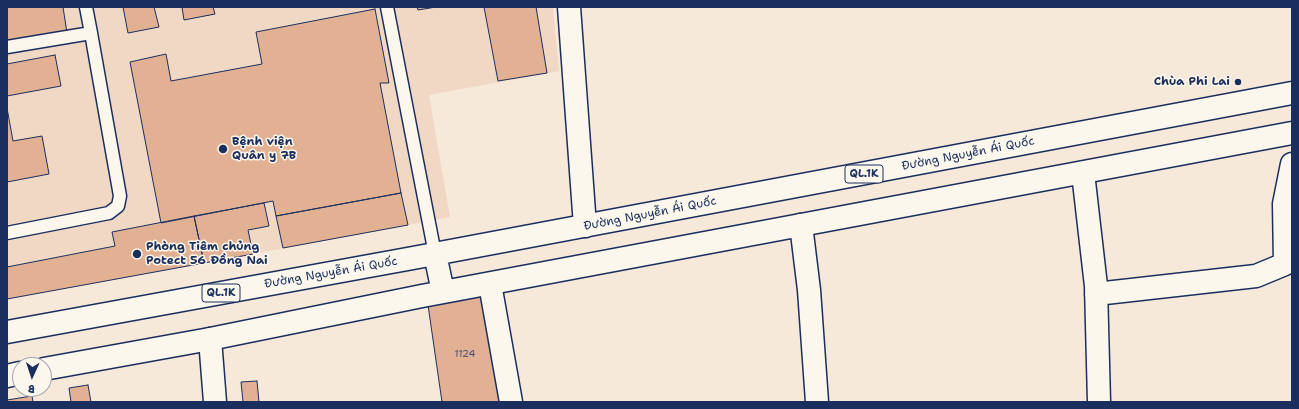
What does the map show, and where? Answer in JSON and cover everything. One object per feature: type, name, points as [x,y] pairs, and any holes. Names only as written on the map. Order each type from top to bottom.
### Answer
[{"type":"main road","points":[[569,7],[586,226]]},
{"type":"main road","name":"Đường Nguyễn Ái Quốc","points":[[7,332],[586,226],[1292,93]]},
{"type":"main road","points":[[52,368],[210,339],[443,292],[1292,133]]},
{"type":"main road","points":[[1096,294],[1256,276],[1285,264],[1284,204],[1292,164]]},
{"type":"main road","points":[[1083,173],[1096,294],[1099,402]]},
{"type":"main road","points":[[801,225],[810,302],[814,401]]},
{"type":"main road","points":[[435,254],[443,292]]},
{"type":"main road","points":[[490,284],[511,402]]},
{"type":"main road","points":[[210,339],[215,402]]},
{"type":"lane","points":[[7,232],[109,214],[118,206],[120,196],[86,7]]},
{"type":"lane","points":[[387,7],[435,254]]},
{"type":"lane","points":[[7,47],[91,33]]},
{"type":"shaded area","name":"Bệnh viện Quân y 7B","points":[[7,7],[553,7],[559,71],[429,95],[450,217],[253,254],[248,230],[115,246],[7,267]]},
{"type":"building","points":[[7,7],[63,7],[67,33],[7,43]]},
{"type":"building","points":[[123,7],[154,7],[159,27],[128,33]]},
{"type":"building","points":[[182,7],[213,7],[215,14],[184,20]]},
{"type":"building","points":[[417,7],[436,7],[418,10]]},
{"type":"building","points":[[484,7],[536,7],[547,73],[498,81]]},
{"type":"building","points":[[375,9],[389,83],[380,83],[401,193],[276,216],[273,201],[161,223],[130,62],[166,54],[171,81],[262,64],[256,32]]},
{"type":"building","points":[[55,55],[61,86],[7,96],[7,64]]},
{"type":"building","points":[[7,108],[13,141],[42,136],[49,174],[7,182]]},
{"type":"building","points":[[401,193],[408,225],[283,248],[276,216]]},
{"type":"building","points":[[264,203],[269,226],[248,230],[253,254],[204,263],[194,216]]},
{"type":"building","name":"Phòng Tiêm chủng Potect 56 Đồng Nai","points":[[194,216],[204,263],[7,299],[7,267],[115,246],[112,232]]},
{"type":"building","points":[[485,294],[503,402],[442,402],[428,305]]},
{"type":"building","points":[[257,381],[259,402],[243,402],[241,382]]},
{"type":"building","points":[[88,385],[91,402],[71,402],[69,388]]},
{"type":"building","points":[[32,397],[33,402],[7,402],[7,400]]},
{"type":"place","name":"Chùa Phi Lai","points":[[1238,82]]},
{"type":"place","name":"Bệnh viện Quân y 7B","points":[[223,149]]},
{"type":"place","name":"Phòng Tiêm chủng Potect 56 Đồng Nai","points":[[137,254]]}]
